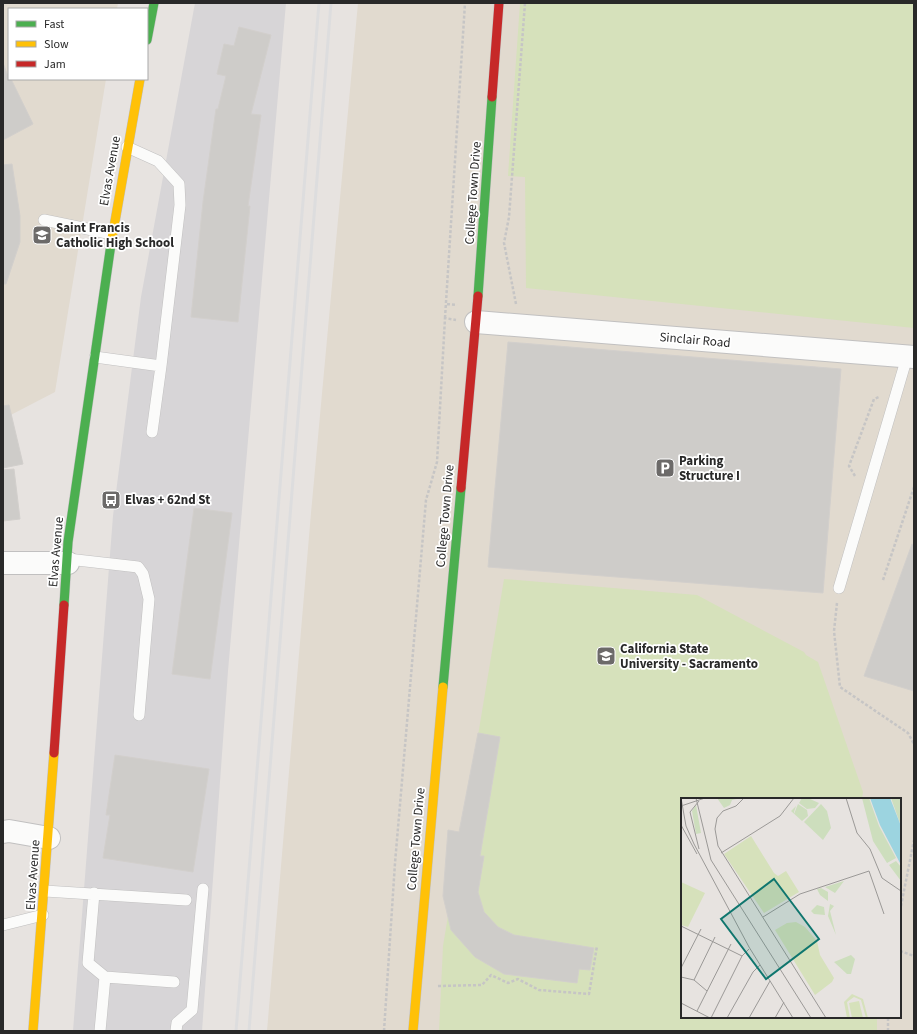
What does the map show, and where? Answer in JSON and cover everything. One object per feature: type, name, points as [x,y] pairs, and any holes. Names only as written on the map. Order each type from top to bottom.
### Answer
[{"type":"street","points":[[148,35],[154,3]]},
{"type":"street","name":"College Town Drive","points":[[414,1031],[429,834],[476,322],[500,3]]},
{"type":"street","name":"Elvas Avenue","points":[[33,1031],[49,838],[68,561],[68,542],[112,234],[140,80]]},
{"type":"street","name":"Sinclair Road","points":[[476,322],[911,357]]},
{"type":"street","points":[[3,563],[68,561]]},
{"type":"street","points":[[3,832],[9,831],[49,838]]},
{"type":"lane","points":[[128,147],[158,161],[179,184],[180,205],[152,432]]},
{"type":"lane","points":[[44,220],[112,234]]},
{"type":"lane","points":[[95,357],[161,366]]},
{"type":"lane","points":[[839,588],[911,357]]},
{"type":"lane","points":[[68,561],[138,567],[144,574],[149,599],[139,715]]},
{"type":"lane","points":[[176,1031],[177,1023],[192,1010],[203,889]]},
{"type":"lane","points":[[45,891],[186,900]]},
{"type":"lane","points":[[94,893],[88,963],[105,977],[174,982]]},
{"type":"lane","points":[[3,926],[43,915]]},
{"type":"lane","points":[[100,1031],[105,977]]},
{"type":"path","points":[[384,1031],[395,863],[426,500],[437,462],[465,3]]},
{"type":"path","points":[[517,308],[504,243],[509,217],[525,3]]},
{"type":"path","points":[[447,304],[458,305]]},
{"type":"path","points":[[445,318],[476,322]]},
{"type":"path","points":[[856,478],[849,466],[874,399],[884,396]]},
{"type":"path","points":[[883,580],[914,487]]},
{"type":"path","points":[[839,588],[834,631],[840,687],[908,733],[914,744]]},
{"type":"path","points":[[901,906],[914,840]]},
{"type":"path","points":[[438,986],[482,985],[491,975],[508,983],[518,979],[539,990],[589,994],[597,946]]},
{"type":"path","points":[[901,951],[914,956]]},
{"type":"path","points":[[888,1018],[888,1031]]},
{"type":"shaded area","name":"Saint Francis Catholic High School","points":[[3,3],[118,3],[117,8],[8,8],[8,80],[106,80],[55,392],[3,419]]},
{"type":"shaded area","points":[[195,3],[286,3],[228,671],[202,1031],[73,1031],[113,516],[141,297]]},
{"type":"shaded area","name":"California State University - Sacramento","points":[[358,3],[914,3],[914,1031],[267,1031],[311,513]]},
{"type":"green space","points":[[520,3],[914,3],[914,328],[526,288],[525,177],[508,176]]},
{"type":"green space","points":[[504,579],[697,595],[804,652],[806,655],[818,662],[863,792],[862,798],[681,798],[681,1018],[877,1018],[877,1031],[439,1031],[443,946]]},
{"type":"building","points":[[239,27],[271,35],[251,114],[261,115],[248,206],[250,206],[238,322],[191,317],[203,202],[216,109],[218,109],[226,76],[217,74],[224,44],[234,46]]},
{"type":"building","points":[[3,63],[8,80],[11,80],[33,124],[3,140]]},
{"type":"building","points":[[12,164],[20,216],[20,242],[6,284],[3,284],[3,165]]},
{"type":"building","name":"Parking Structure I","points":[[508,342],[841,369],[823,593],[488,567]]},
{"type":"building","points":[[9,405],[23,464],[3,468],[3,406]]},
{"type":"building","points":[[14,469],[20,519],[3,521],[3,470]]},
{"type":"building","points":[[194,508],[232,513],[210,679],[172,674]]},
{"type":"building","points":[[912,544],[914,545],[914,691],[864,676]]},
{"type":"building","points":[[478,733],[500,737],[480,856],[484,856],[478,892],[484,912],[498,927],[514,935],[594,948],[590,970],[579,969],[577,983],[504,974],[475,957],[451,930],[443,896],[448,830],[459,832]]},
{"type":"building","points":[[115,755],[209,769],[193,872],[103,858],[110,815],[106,815]]},
{"type":"railway","points":[[236,1031],[319,3]]},
{"type":"railway","points":[[249,1031],[331,3]]},
{"type":"traffic: fast","points":[[148,35],[154,3]]},
{"type":"traffic: fast","points":[[478,296],[492,97]]},
{"type":"traffic: fast","points":[[64,605],[68,542],[111,244]]},
{"type":"traffic: fast","points":[[443,687],[461,488]]},
{"type":"traffic: slow","points":[[111,244],[140,80]]},
{"type":"traffic: slow","points":[[413,1031],[443,687]]},
{"type":"traffic: slow","points":[[33,1031],[54,753]]},
{"type":"traffic: jam","points":[[492,97],[499,3]]},
{"type":"traffic: jam","points":[[461,488],[478,296]]},
{"type":"traffic: jam","points":[[54,753],[64,605]]},
{"type":"place","name":"Saint Francis Catholic High School","points":[[42,235]]},
{"type":"place","name":"Parking Structure I","points":[[665,468]]},
{"type":"place","name":"Elvas + 62nd St","points":[[111,500]]},
{"type":"place","name":"California State University - Sacramento","points":[[606,656]]}]
